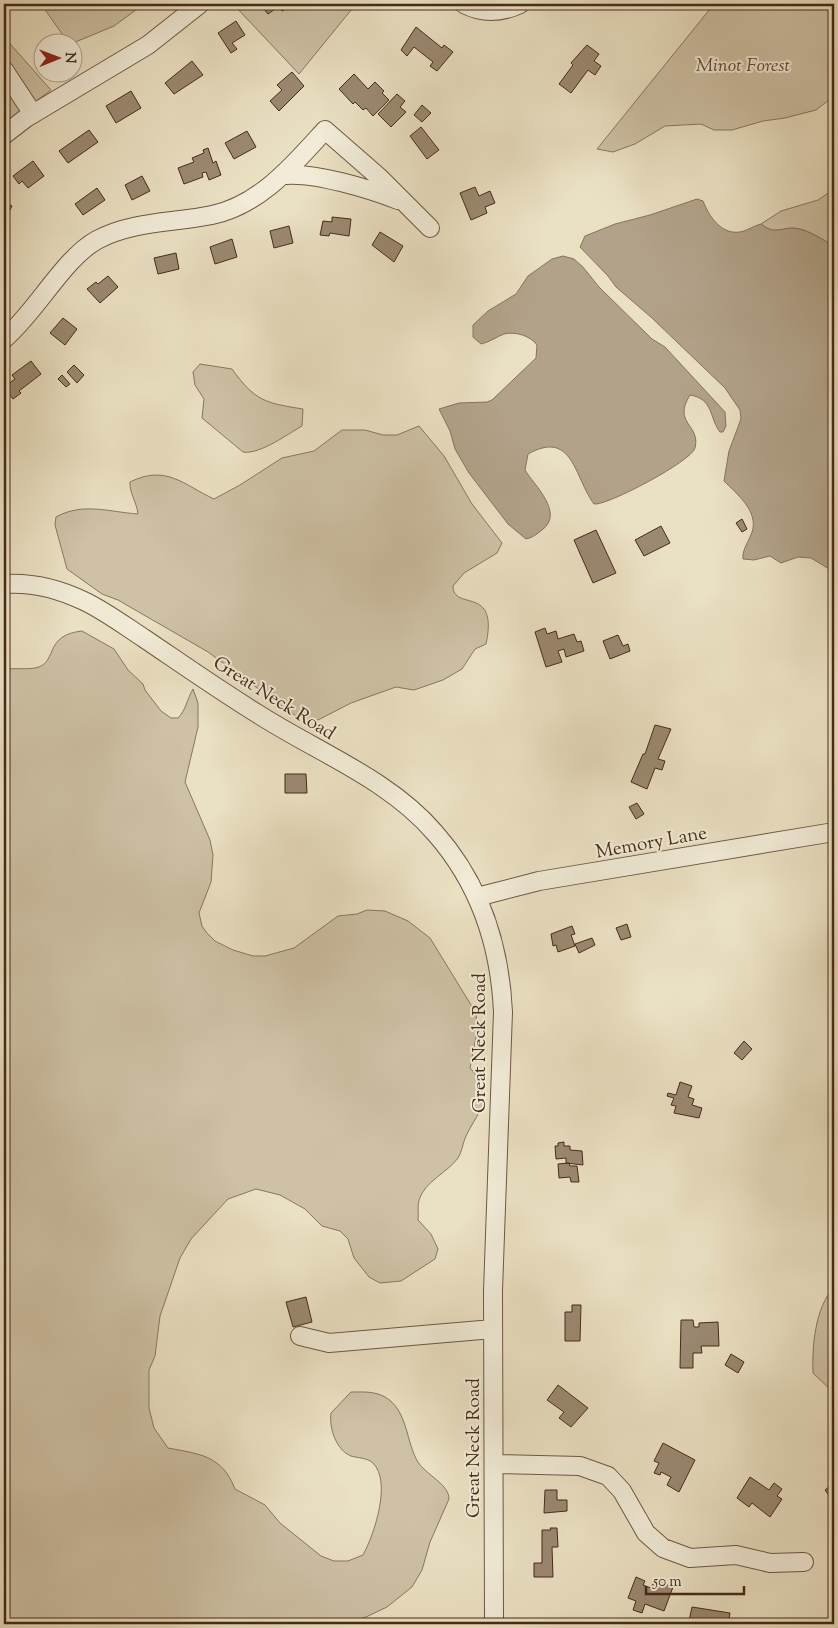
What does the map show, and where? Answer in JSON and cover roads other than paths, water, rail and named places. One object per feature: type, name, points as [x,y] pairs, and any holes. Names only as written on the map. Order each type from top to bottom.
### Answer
[{"type":"street","points":[[4,135],[32,114],[148,45],[200,4]]},
{"type":"street","points":[[464,4],[486,12],[520,4]]},
{"type":"street","points":[[4,70],[32,114]]},
{"type":"street","points":[[4,339],[29,314],[78,254],[98,239],[134,226],[228,210],[285,175],[325,130],[430,228]]},
{"type":"street","points":[[285,175],[304,175],[355,186],[403,202]]},
{"type":"street","name":"Great Neck Road","points":[[4,584],[36,585],[83,601],[257,714],[385,789],[413,810],[436,834],[463,870],[477,897],[496,948],[502,997],[502,1071],[493,1329],[494,1624]]},
{"type":"street","name":"Memory Lane","points":[[477,897],[538,881],[834,832]]},
{"type":"street","points":[[300,1336],[329,1343],[493,1329]]},
{"type":"street","points":[[494,1464],[580,1466],[608,1476],[622,1491],[646,1533],[663,1548],[690,1558],[736,1555],[770,1563],[804,1562]]},
{"type":"park label","name":"Minot Forest","points":[[743,64]]}]
